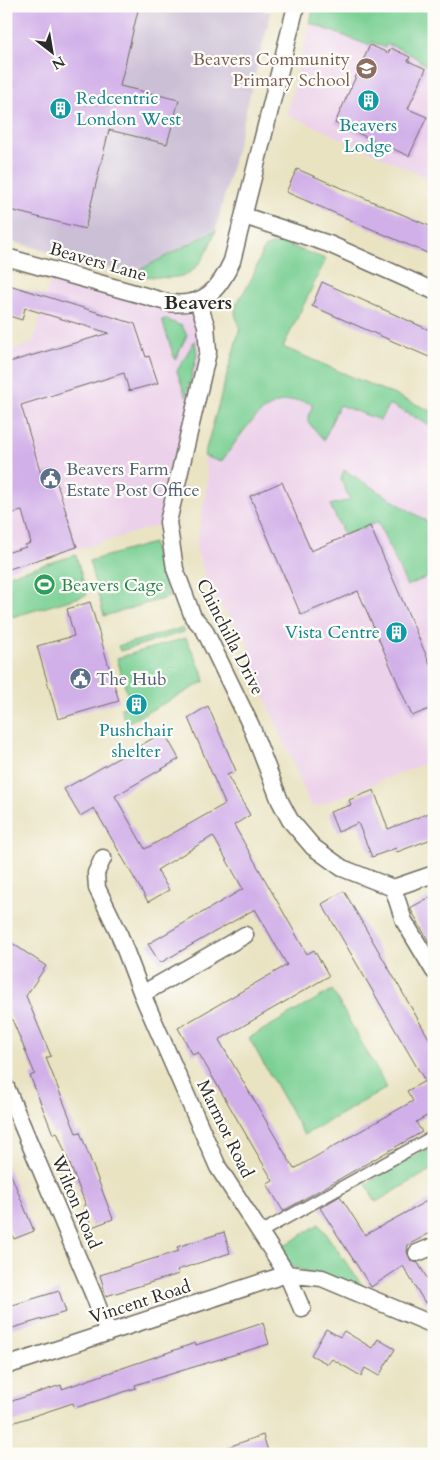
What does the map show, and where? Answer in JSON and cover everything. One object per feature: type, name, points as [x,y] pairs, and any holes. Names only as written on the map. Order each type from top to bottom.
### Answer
[{"type":"street","points":[[198,302],[220,285],[232,261],[296,6]]},
{"type":"street","points":[[244,216],[330,244],[434,291]]},
{"type":"street","name":"Beavers Lane","points":[[6,257],[170,303],[183,305],[198,302]]},
{"type":"street","name":"Chinchilla Drive","points":[[198,302],[206,325],[208,352],[168,522],[175,569],[193,617],[204,629],[251,726],[280,801],[290,820],[313,847],[342,868],[393,888]]},
{"type":"street","name":"Marmot Road","points":[[103,858],[96,873],[97,888],[118,931],[142,994],[218,1167],[286,1274],[302,1308]]},
{"type":"street","points":[[434,874],[393,888],[404,921],[434,971]]},
{"type":"street","points":[[142,994],[245,935]]},
{"type":"street","name":"Wilton Road","points":[[6,1087],[108,1333]]},
{"type":"street","points":[[259,1234],[434,1136]]},
{"type":"street","points":[[417,1253],[434,1246]]},
{"type":"street","points":[[286,1274],[322,1278],[434,1325]]},
{"type":"street","name":"Vincent Road","points":[[6,1366],[286,1274]]},
{"type":"shaded area","points":[[6,6],[266,6],[264,11],[271,12],[216,229],[132,274],[6,240]]},
{"type":"shaded area","name":"Beavers Community Primary School","points":[[314,6],[434,6],[434,181],[287,114]]},
{"type":"shaded area","points":[[53,269],[191,304],[206,325],[168,522],[6,572],[6,351],[28,345],[34,341]]},
{"type":"shaded area","points":[[296,399],[313,404],[324,440],[339,405],[379,420],[388,404],[434,427],[434,760],[312,808],[260,685],[246,638],[209,590],[196,548],[208,477],[204,456],[221,462],[259,413],[276,403]]},
{"type":"green space","points":[[314,6],[434,6],[434,68],[429,68],[409,53],[392,46],[386,44],[385,48],[372,42],[368,45],[310,23]]},
{"type":"green space","points":[[216,230],[202,260],[186,274],[165,278],[132,274]]},
{"type":"green space","points":[[279,242],[326,259],[283,347],[434,412],[434,427],[389,404],[380,420],[339,405],[324,440],[307,421],[313,404],[297,401],[282,402],[270,407],[259,415],[239,437],[221,462],[204,456],[240,328],[235,314],[236,305],[252,278],[264,248]]},
{"type":"green space","points":[[165,319],[182,326],[187,335],[175,360],[162,320]]},
{"type":"green space","points":[[195,340],[197,355],[186,397],[177,371]]},
{"type":"green space","points":[[344,470],[434,526],[434,574],[407,586],[378,522],[344,535],[330,505],[350,500],[341,480]]},
{"type":"green space","points":[[153,543],[169,597],[104,616],[89,561]]},
{"type":"green space","name":"Beavers Cage","points":[[76,555],[87,595],[12,617],[6,596],[6,576]]},
{"type":"green space","points":[[182,628],[184,632],[120,651],[118,646]]},
{"type":"green space","points":[[186,638],[204,676],[204,682],[125,724],[121,708],[130,706],[135,712],[141,709],[138,699],[129,701],[117,658]]},
{"type":"green space","points":[[332,990],[387,1088],[304,1135],[249,1038]]},
{"type":"green space","points":[[429,1148],[434,1155],[434,1168],[376,1202],[366,1184]]},
{"type":"green space","points":[[319,1224],[366,1291],[291,1266],[278,1250]]},
{"type":"building","name":"Redcentric London West","points":[[6,6],[139,6],[120,86],[179,100],[167,144],[109,130],[85,229],[6,209]]},
{"type":"building","name":"Beavers Lodge","points":[[370,45],[388,53],[391,48],[410,57],[408,61],[426,69],[408,109],[427,117],[409,156],[335,123]]},
{"type":"building","points":[[297,169],[434,228],[434,256],[286,192]]},
{"type":"building","points":[[322,282],[434,332],[434,346],[429,357],[312,306]]},
{"type":"building","points":[[6,284],[135,324],[146,357],[149,356],[158,383],[129,391],[124,373],[21,405],[41,474],[53,471],[77,547],[6,570],[6,553],[26,547],[25,545],[31,543],[22,511],[6,515],[6,363],[109,333],[25,308],[22,320],[6,315]]},
{"type":"building","name":"Vista Centre","points":[[282,482],[311,551],[370,526],[434,673],[434,707],[412,716],[358,591],[301,615],[250,496]]},
{"type":"building","name":"The Hub","points":[[90,602],[119,701],[58,719],[37,646],[74,636],[67,609]]},
{"type":"building","points":[[208,706],[236,771],[227,775],[250,815],[234,825],[307,954],[314,950],[329,976],[219,1040],[294,1169],[413,1101],[407,1091],[425,1081],[322,904],[344,891],[434,1047],[434,1112],[416,1122],[422,1132],[283,1211],[267,1184],[273,1181],[198,1052],[193,1055],[178,1028],[287,965],[255,909],[160,963],[148,944],[243,889],[213,836],[157,870],[169,890],[148,902],[94,808],[80,816],[64,789],[164,732],[179,759],[115,796],[145,849],[225,804],[188,718]]},
{"type":"building","points":[[374,790],[388,829],[434,811],[434,838],[397,852],[396,848],[372,857],[358,823],[338,832],[330,812],[351,805],[349,800]]},
{"type":"building","points":[[434,895],[434,951],[410,908]]},
{"type":"building","points":[[6,939],[46,966],[26,996],[51,1056],[46,1058],[76,1133],[80,1132],[113,1219],[92,1227],[83,1206],[86,1205],[57,1132],[53,1134],[30,1076],[35,1074],[6,1005]]},
{"type":"building","points":[[7,1165],[34,1231],[14,1239],[6,1221]]},
{"type":"building","points":[[340,1196],[365,1235],[434,1197],[434,1231],[408,1245],[407,1252],[411,1261],[418,1263],[434,1290],[434,1297],[425,1303],[403,1266],[371,1287],[320,1208]]},
{"type":"building","points":[[224,1232],[230,1253],[177,1270],[179,1274],[106,1296],[100,1275],[179,1251],[177,1247]]},
{"type":"building","points":[[59,1291],[66,1312],[6,1330],[6,1307]]},
{"type":"building","points":[[263,1323],[269,1344],[135,1385],[136,1388],[75,1408],[73,1403],[6,1425],[6,1403],[61,1385],[62,1389],[195,1343],[196,1345]]},
{"type":"building","points":[[326,1329],[340,1337],[344,1331],[372,1348],[378,1339],[395,1349],[379,1376],[365,1368],[361,1376],[332,1359],[328,1364],[311,1355]]},
{"type":"building","points":[[263,1435],[269,1454],[216,1454],[216,1451]]},
{"type":"place","name":"Beavers Community Primary School","points":[[366,69]]},
{"type":"place","name":"Beavers Lodge","points":[[368,100]]},
{"type":"place","name":"Redcentric London West","points":[[60,108]]},
{"type":"place","name":"Beavers Farm Estate Post Office","points":[[50,479]]},
{"type":"place","name":"Beavers Cage","points":[[45,585]]},
{"type":"place","name":"Vista Centre","points":[[396,632]]},
{"type":"place","name":"The Hub","points":[[80,679]]},
{"type":"place","name":"Pushchair shelter","points":[[136,705]]},
{"type":"district","name":"Beavers","points":[[198,302]]}]
